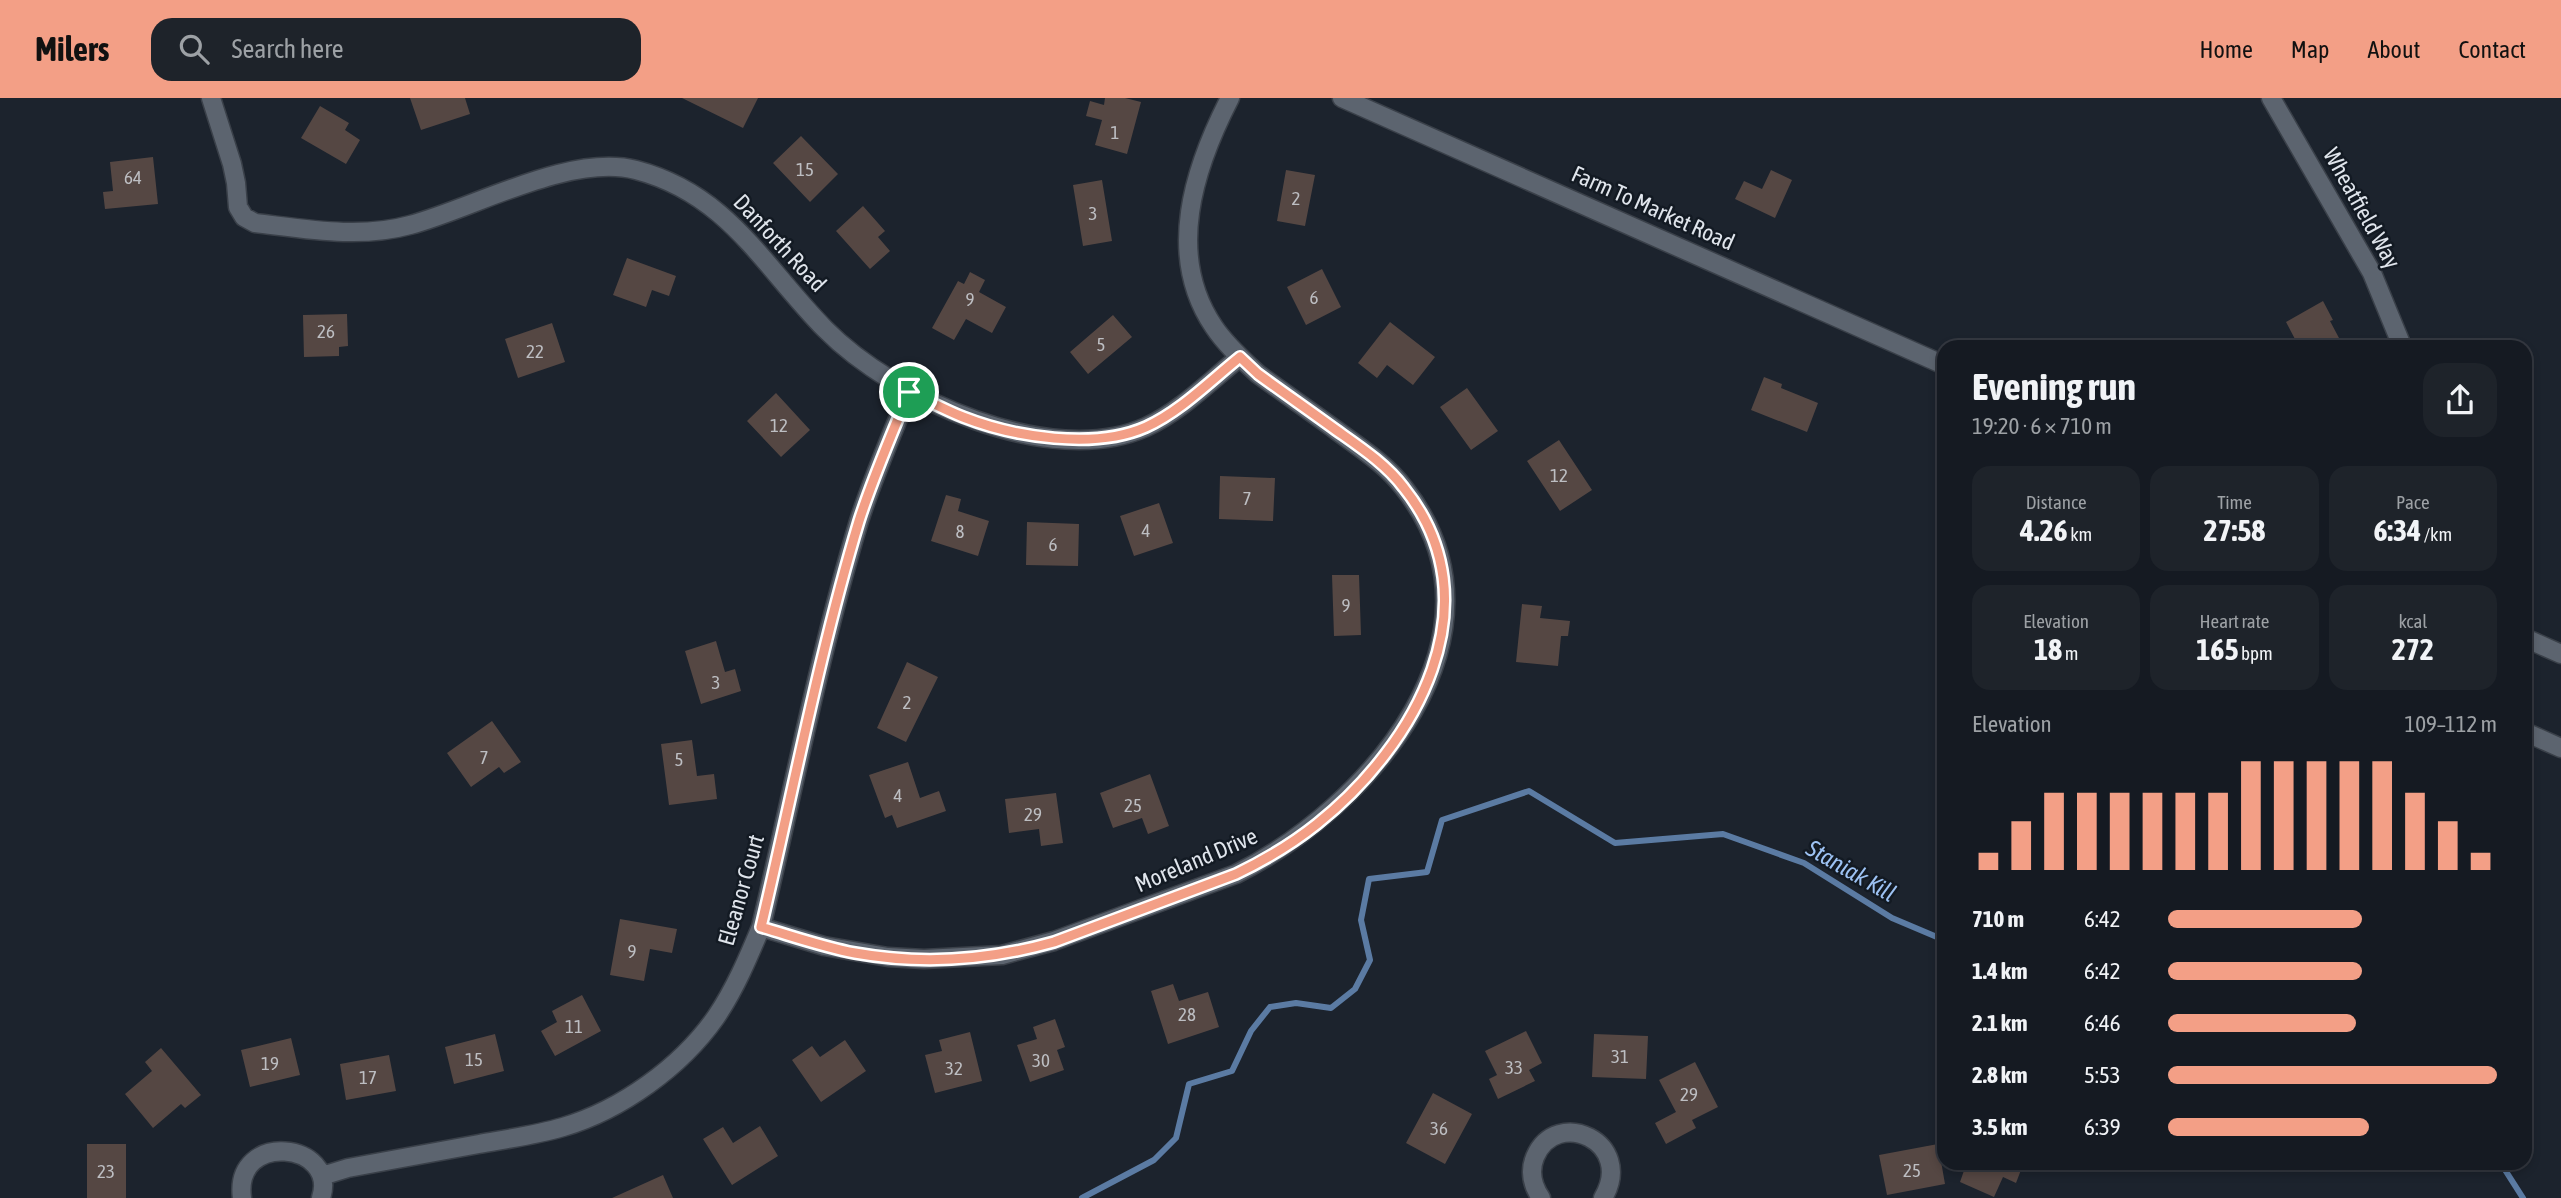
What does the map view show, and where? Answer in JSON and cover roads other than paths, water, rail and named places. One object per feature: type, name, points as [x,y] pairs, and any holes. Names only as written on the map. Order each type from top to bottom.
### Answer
[{"type":"street","name":"Danforth Road","points":[[211,98],[232,164],[237,207],[244,217],[255,223],[338,232],[409,226],[564,173],[590,169],[634,169],[675,183],[712,206],[732,223],[826,330],[868,366],[909,392],[963,417],[1003,429],[1080,439],[1128,434],[1170,413],[1240,357]]},
{"type":"street","name":"Moreland Drive","points":[[761,927],[824,946],[924,960],[1025,950],[1054,942],[1236,874],[1264,860],[1319,822],[1344,800],[1386,753],[1403,729],[1419,699],[1443,637],[1446,604],[1444,571],[1434,541],[1418,508],[1383,465],[1258,374],[1240,357],[1214,328],[1192,277],[1188,252],[1193,190],[1203,156],[1230,98]]},
{"type":"street","name":"Farm To Market Road","points":[[1342,98],[1937,362]]},
{"type":"street","name":"Wheatfield Way","points":[[2271,98],[2372,273],[2400,340]]},
{"type":"street","name":"Eleanor Court","points":[[322,1176],[348,1168],[563,1127],[592,1116],[630,1096],[657,1077],[694,1044],[716,1017],[743,971],[761,927],[859,521],[876,471],[909,392]]},
{"type":"street","points":[[2532,641],[2561,654]]},
{"type":"street","points":[[2532,735],[2561,748]]},
{"type":"street","points":[[1541,1198],[1532,1178],[1532,1165],[1537,1152],[1545,1142],[1556,1135],[1569,1132],[1594,1139],[1604,1149],[1612,1174],[1603,1198]]},
{"type":"street","points":[[242,1198],[241,1186],[245,1172],[254,1160],[268,1152],[282,1150],[297,1153],[312,1161],[322,1176],[321,1198]]},
{"type":"waterway","name":"Staniak Kill","points":[[1082,1198],[1154,1160],[1176,1138],[1189,1084],[1232,1071],[1251,1031],[1270,1007],[1296,1003],[1331,1008],[1355,989],[1370,960],[1361,920],[1369,879],[1427,872],[1442,820],[1529,791],[1615,843],[1723,834],[1804,863],[1892,918],[1937,937]]},
{"type":"waterway","name":"Staniak Kill","points":[[2505,1170],[2523,1198]]}]
